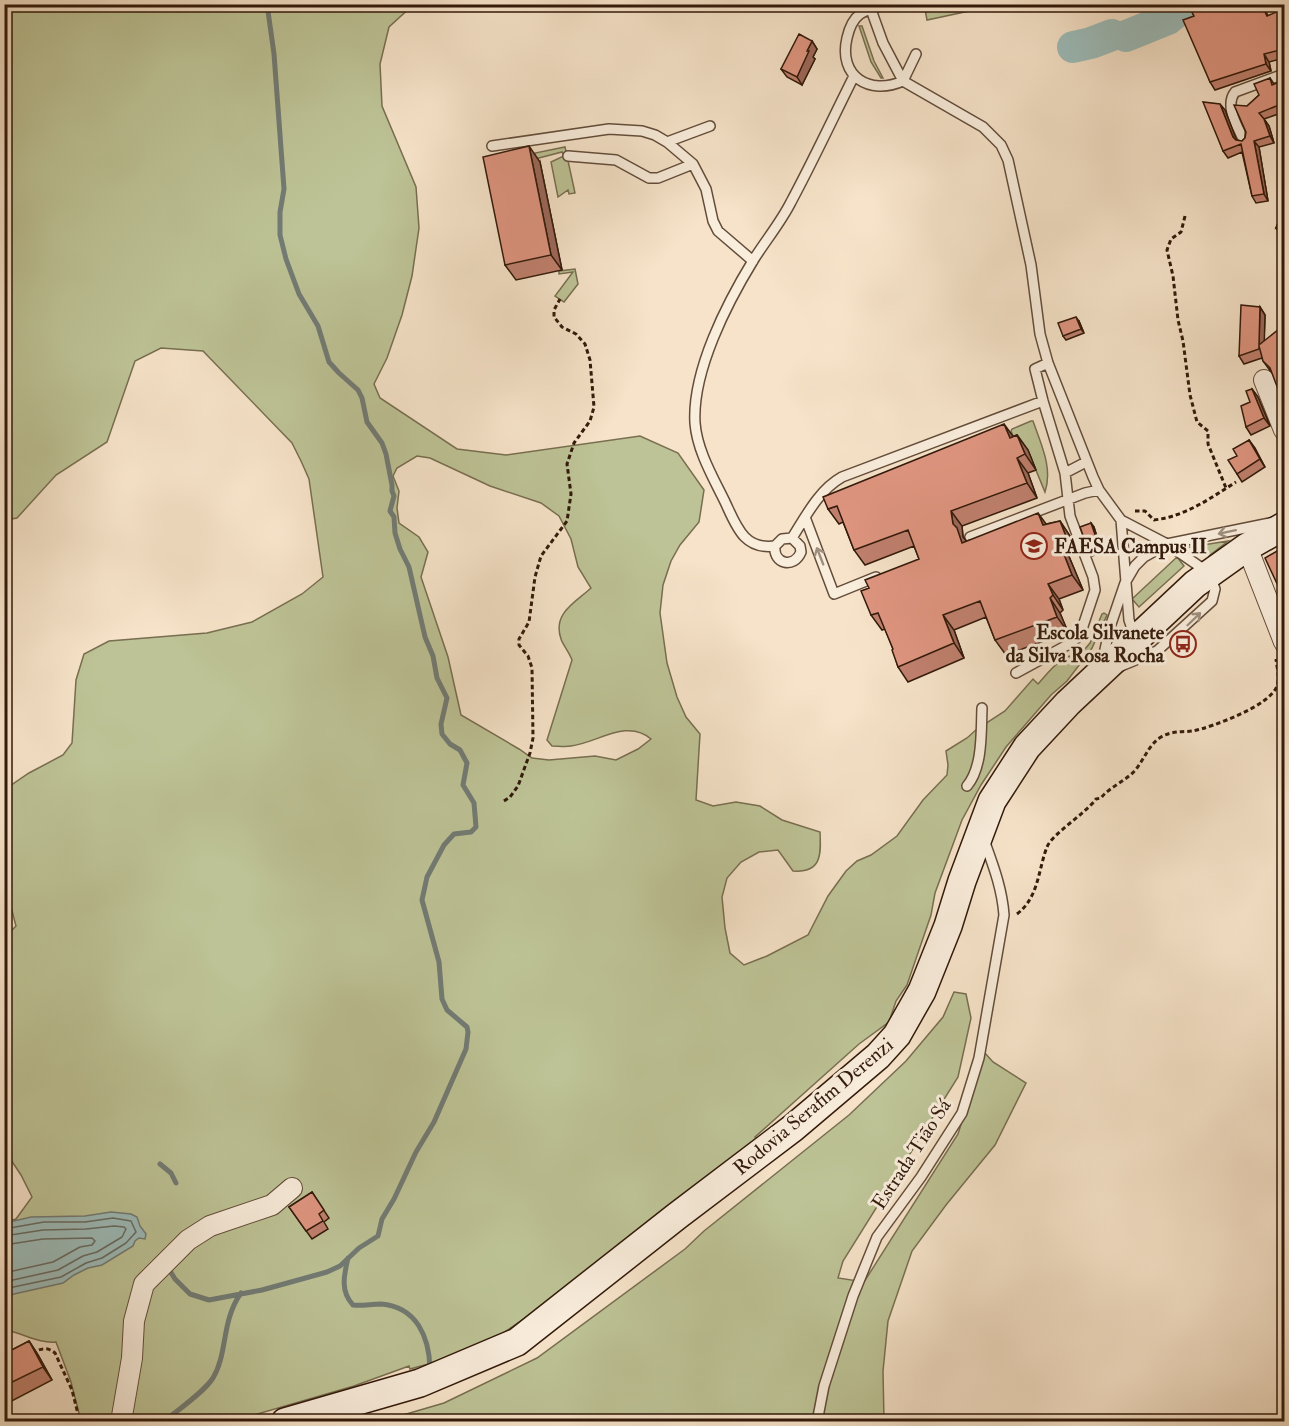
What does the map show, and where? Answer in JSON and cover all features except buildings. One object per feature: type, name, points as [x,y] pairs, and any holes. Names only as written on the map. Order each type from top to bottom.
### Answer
[{"type":"main road","name":"Rodovia Serafim Derenzi","points":[[285,1422],[420,1383],[517,1342],[793,1128],[878,1056],[897,1035],[922,992],[992,801],[1027,747],[1100,673],[1143,647],[1209,573],[1284,523]]},
{"type":"street","points":[[1264,380],[1284,429]]},
{"type":"street","points":[[1247,547],[1280,648]]},
{"type":"street","points":[[121,1422],[132,1358],[134,1321],[144,1284],[188,1240],[210,1226],[272,1205],[292,1188]]},
{"type":"lane","points":[[886,4],[870,7],[850,26],[844,49],[847,66],[854,76],[868,84],[889,85],[903,81],[916,54]]},
{"type":"lane","points":[[870,7],[882,43],[903,81],[983,127],[1001,145],[1008,160],[1031,265],[1040,334],[1048,363],[1099,490],[1121,520],[1167,544],[1209,573]]},
{"type":"lane","points":[[1244,141],[1231,109],[1231,97],[1234,92],[1284,74]]},
{"type":"lane","points":[[792,538],[782,539],[775,546],[764,548],[754,546],[747,541],[733,519],[704,456],[695,425],[696,394],[704,360],[723,319],[753,261],[790,204],[854,76]]},
{"type":"lane","points":[[667,142],[710,126]]},
{"type":"lane","points":[[492,146],[609,129],[642,130],[655,135],[693,164],[706,189],[713,221],[718,231],[753,261]]},
{"type":"lane","points":[[568,156],[616,160],[649,178],[658,178],[693,164]]},
{"type":"lane","points":[[1016,673],[1071,643],[1080,635],[1094,596],[1093,577],[1076,535],[1067,500],[1065,473],[1035,369],[1048,363]]},
{"type":"lane","points":[[792,538],[823,492],[842,477],[1043,401]]},
{"type":"lane","points":[[1065,473],[1086,462]]},
{"type":"lane","points":[[970,537],[1085,493],[1099,490]]},
{"type":"lane","points":[[805,518],[834,594],[886,573]]},
{"type":"lane","points":[[1121,520],[1129,620],[1143,647]]},
{"type":"lane","points":[[1100,673],[1110,627],[1125,583],[1135,566],[1153,551],[1167,544],[1284,523]]},
{"type":"lane","points":[[775,546],[777,558],[781,562],[787,564],[794,562],[801,552],[800,546],[792,538]]},
{"type":"lane","points":[[967,786],[974,777],[981,736],[982,708]]},
{"type":"lane","name":"Estrada Tião Sá","points":[[816,1422],[831,1364],[877,1237],[921,1177],[962,1113],[979,1058],[1004,915],[999,882],[981,829]]},
{"type":"path","points":[[1185,216],[1181,232],[1171,239],[1167,250],[1173,276],[1190,395],[1197,422],[1208,431],[1208,444],[1226,488]]},
{"type":"path","points":[[504,801],[518,786],[533,738],[532,668],[528,656],[519,645],[519,639],[529,622],[535,577],[541,556],[567,521],[571,494],[567,464],[573,443],[590,421],[594,407],[590,360],[585,344],[576,334],[562,327],[554,317],[554,310],[560,299]]},
{"type":"path","points":[[1121,520],[1131,512],[1145,511],[1154,519],[1169,518],[1202,505],[1236,482]]},
{"type":"path","points":[[1004,915],[1013,916],[1029,902],[1052,839],[1072,824],[1096,799],[1101,798],[1106,791],[1112,790],[1134,771],[1144,754],[1160,738],[1170,733],[1192,731],[1224,722],[1256,706],[1272,694],[1278,684],[1280,648]]},
{"type":"path","points":[[25,1355],[44,1348],[55,1353],[72,1390],[80,1422]]},
{"type":"green space","points":[[924,4],[998,4],[998,5],[927,20]]},
{"type":"green space","points":[[5,5],[413,5],[389,27],[380,64],[382,106],[416,187],[419,228],[412,276],[402,315],[387,358],[374,384],[380,398],[457,449],[506,455],[640,436],[678,453],[704,490],[699,522],[680,545],[671,561],[663,585],[660,613],[667,663],[677,697],[686,717],[700,734],[696,800],[713,806],[736,802],[760,806],[782,820],[820,832],[820,855],[810,869],[793,871],[778,850],[759,852],[741,862],[727,878],[722,897],[730,953],[744,965],[808,935],[828,896],[846,871],[857,861],[871,855],[897,836],[923,800],[947,775],[946,751],[1005,711],[1033,679],[1038,684],[1062,660],[1073,655],[1080,655],[1090,643],[1102,614],[1107,615],[1092,648],[1067,681],[1051,695],[1006,747],[962,820],[935,893],[931,915],[907,985],[896,1001],[889,1022],[859,1044],[755,1137],[758,1142],[557,1297],[476,1351],[410,1369],[409,1366],[354,1386],[233,1421],[81,1421],[71,1382],[56,1342],[43,1341],[5,1330],[5,1222],[16,1219],[32,1197],[5,1151],[5,937],[16,926],[5,884],[5,792],[7,788],[29,773],[63,755],[72,743],[76,680],[84,654],[109,641],[207,633],[252,622],[302,594],[323,577],[309,479],[292,443],[203,351],[161,348],[135,361],[107,442],[56,475],[17,518],[5,520]],"holes":[[[417,456],[430,458],[490,486],[541,503],[559,516],[571,539],[578,567],[591,588],[567,609],[560,622],[561,639],[572,660],[547,740],[552,746],[569,746],[612,733],[632,731],[642,733],[651,739],[638,749],[616,760],[595,756],[549,760],[532,758],[461,715],[448,657],[421,577],[428,552],[419,537],[399,523],[397,508],[399,491],[393,476],[397,468]]]},
{"type":"green space","points":[[859,26],[862,26],[874,61],[883,78],[871,62]]},
{"type":"green space","points":[[565,147],[575,193],[569,194],[568,190],[558,197],[551,162],[564,156],[562,152],[535,159],[535,153]]},
{"type":"green space","points":[[575,269],[578,284],[564,302],[555,296],[573,272],[559,274],[559,271]]},
{"type":"green space","points":[[1033,421],[1047,465],[1045,492],[1028,451],[1020,453],[1011,431]]},
{"type":"green space","points":[[1228,541],[1209,556],[1190,547]]},
{"type":"green space","points":[[1177,557],[1184,566],[1139,607],[1132,599]]},
{"type":"green space","points":[[954,992],[966,994],[971,1018],[958,1077],[843,1261],[838,1278],[864,1282],[958,1134],[984,1052],[993,1062],[1026,1083],[995,1145],[912,1251],[888,1321],[883,1371],[884,1421],[379,1422],[444,1403],[537,1358],[685,1249],[704,1231],[849,1115],[906,1061],[943,1017]]},
{"type":"water","points":[[111,1212],[131,1214],[137,1217],[146,1234],[145,1239],[139,1238],[133,1246],[102,1265],[88,1268],[63,1283],[5,1296],[5,1223],[31,1217],[85,1216]]},
{"type":"waterway","points":[[167,1266],[175,1279],[190,1294],[209,1300],[262,1290],[327,1272],[340,1266],[359,1248],[378,1236],[382,1219],[434,1122],[466,1049],[468,1032],[467,1027],[447,1010],[442,999],[439,962],[422,900],[427,877],[444,845],[454,834],[471,832],[476,827],[474,803],[463,785],[467,763],[460,750],[450,744],[442,734],[441,724],[447,698],[437,678],[409,567],[395,533],[394,517],[390,511],[394,496],[386,454],[382,443],[367,422],[358,390],[329,362],[318,326],[299,294],[286,259],[280,235],[280,212],[284,189],[274,54],[267,4]]},
{"type":"waterway","points":[[1126,36],[1168,19],[1186,4]]},
{"type":"waterway","points":[[1073,47],[1112,35]]},
{"type":"waterway","points":[[160,1164],[171,1173],[176,1183]]},
{"type":"waterway","points":[[348,1258],[344,1283],[349,1300],[353,1305],[393,1306],[412,1317],[424,1335],[430,1368]]},
{"type":"waterway","points":[[163,1422],[197,1395],[213,1378],[221,1358],[230,1315],[241,1293]]},
{"type":"place","name":"FAESA Campus II","points":[[1034,546]]},
{"type":"place","name":"Escola Silvanete da Silva Rosa Rocha","points":[[1183,644]]}]
